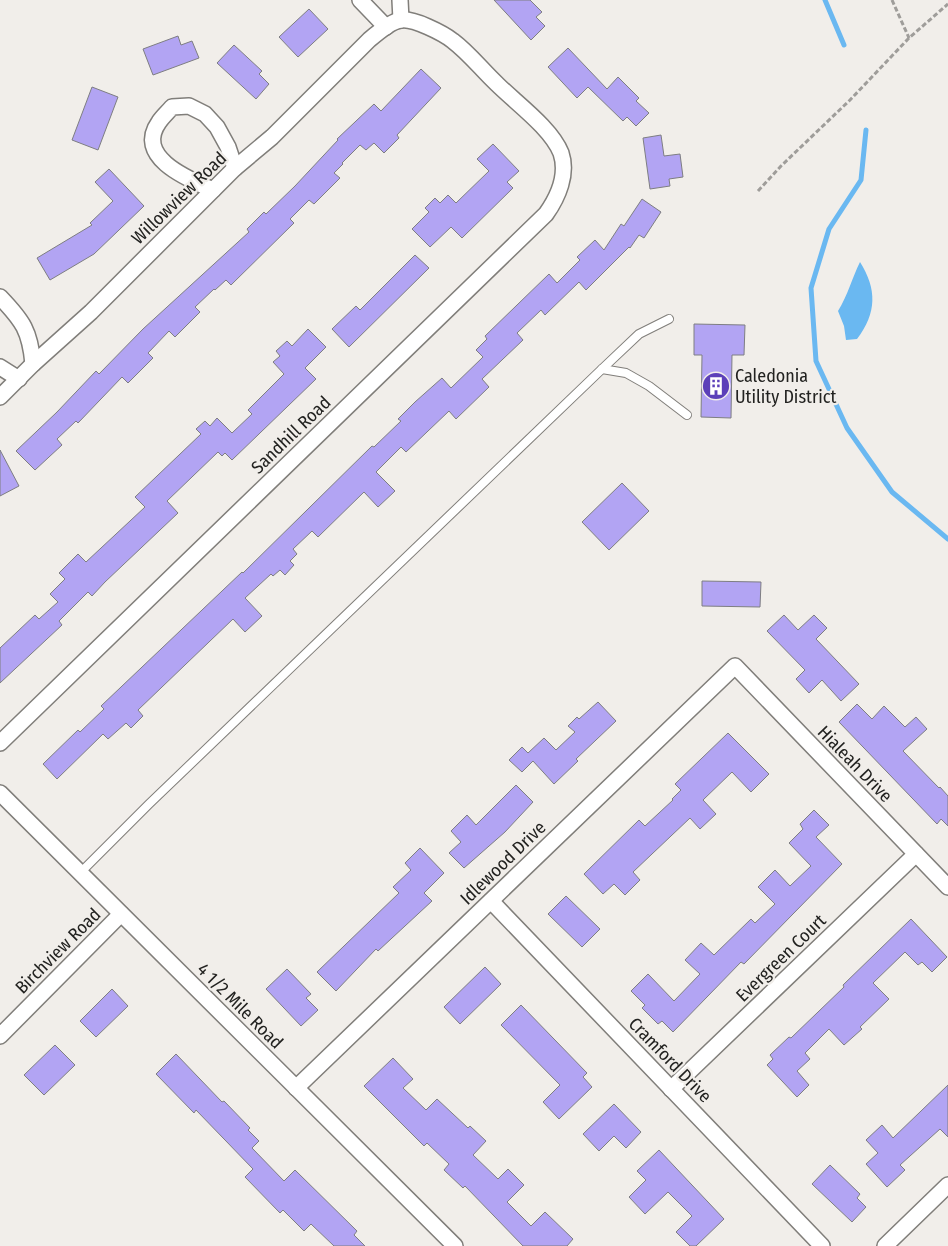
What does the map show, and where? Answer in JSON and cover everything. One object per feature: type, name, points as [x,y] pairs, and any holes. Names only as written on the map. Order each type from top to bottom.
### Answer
[{"type":"street","points":[[360,0],[386,27]]},
{"type":"street","points":[[400,0],[401,20]]},
{"type":"street","name":"Willowview Road","points":[[0,397],[33,364],[91,312],[234,168],[272,137],[369,40],[386,27],[401,20]]},
{"type":"street","name":"Sandhill Road","points":[[0,743],[546,214],[556,200],[563,168],[561,154],[550,134],[453,41],[430,27],[401,20]]},
{"type":"street","points":[[213,190],[186,178],[165,164],[155,149],[153,135],[158,123],[172,107],[190,106],[205,114],[217,127],[228,147],[234,168]]},
{"type":"street","points":[[0,297],[18,315],[31,341],[33,364]]},
{"type":"street","points":[[0,367],[18,379]]},
{"type":"street","name":"Hialeah Drive","points":[[736,666],[948,887]]},
{"type":"street","name":"Idlewood Drive","points":[[296,1088],[736,666]]},
{"type":"street","name":"4 1/2 Mile Road","points":[[0,793],[455,1246]]},
{"type":"street","name":"Evergreen Court","points":[[671,1089],[916,854]]},
{"type":"street","name":"Cramford Drive","points":[[490,901],[822,1246]]},
{"type":"street","name":"Birchview Road","points":[[0,1036],[121,914]]},
{"type":"street","points":[[885,1246],[948,1186]]},
{"type":"lane","points":[[80,873],[149,804],[639,334],[669,319]]},
{"type":"lane","points":[[602,369],[626,373],[649,386],[687,415]]},
{"type":"path","points":[[892,0],[909,38]]},
{"type":"path","points":[[758,191],[780,166],[850,100],[909,38],[948,4]]},
{"type":"water","points":[[860,262],[870,282],[872,291],[871,310],[864,329],[857,339],[846,340],[844,326],[838,311]]},
{"type":"building","points":[[494,0],[530,0],[542,12],[536,17],[545,26],[531,40]]},
{"type":"building","points":[[309,9],[328,29],[298,57],[279,37]]},
{"type":"building","points":[[178,36],[181,45],[192,41],[199,58],[153,75],[143,49]]},
{"type":"building","points":[[234,45],[262,71],[259,74],[269,84],[256,99],[217,63]]},
{"type":"building","points":[[568,48],[607,89],[618,77],[639,98],[636,101],[649,113],[636,126],[627,117],[623,121],[588,87],[577,98],[548,67]]},
{"type":"building","points":[[421,69],[441,88],[397,135],[399,138],[384,153],[374,143],[366,150],[360,145],[334,173],[340,178],[314,204],[309,200],[290,219],[294,223],[231,285],[226,280],[195,307],[200,312],[175,337],[169,331],[148,353],[153,358],[128,383],[122,377],[78,423],[76,421],[57,439],[62,445],[35,470],[16,451],[96,371],[99,374],[143,329],[249,232],[247,229],[264,212],[266,214],[295,186],[337,139],[374,104],[381,111]]},
{"type":"building","points":[[92,87],[118,97],[98,150],[72,140]]},
{"type":"building","points":[[661,135],[664,156],[680,154],[683,177],[669,179],[670,186],[650,189],[643,138]]},
{"type":"building","points":[[493,144],[519,171],[507,182],[513,188],[462,238],[451,227],[430,247],[412,229],[429,212],[425,208],[435,198],[440,203],[448,195],[456,203],[489,171],[477,159]]},
{"type":"building","points":[[109,169],[144,206],[94,254],[50,280],[37,258],[92,225],[90,223],[113,201],[95,182]]},
{"type":"building","points":[[642,199],[661,212],[644,238],[639,235],[630,248],[586,290],[579,282],[545,315],[541,310],[517,333],[523,340],[482,379],[489,387],[456,419],[449,411],[406,452],[401,447],[376,472],[395,491],[378,507],[364,492],[318,537],[312,531],[293,549],[297,554],[290,561],[294,565],[285,575],[280,570],[273,576],[271,574],[245,598],[262,616],[245,632],[233,619],[138,710],[143,716],[131,728],[126,723],[108,739],[103,734],[57,779],[43,764],[78,730],[80,732],[104,709],[101,706],[243,573],[372,446],[374,447],[401,421],[398,419],[415,402],[442,378],[451,388],[483,357],[476,350],[487,339],[485,336],[549,274],[557,283],[580,260],[577,257],[595,240],[604,250],[621,224],[624,226]]},
{"type":"building","points":[[415,255],[429,268],[349,347],[332,329],[356,306],[360,310]]},
{"type":"building","name":"Caledonia Utility District","points":[[694,324],[745,325],[744,355],[732,355],[731,418],[701,417],[702,355],[694,355]]},
{"type":"building","points":[[308,329],[326,347],[305,368],[316,379],[232,460],[225,453],[222,456],[218,452],[167,501],[178,513],[92,596],[88,592],[59,621],[62,625],[0,683],[0,648],[35,615],[39,619],[58,602],[50,594],[65,579],[59,573],[78,554],[86,562],[145,507],[135,497],[201,434],[196,429],[205,421],[210,426],[217,418],[232,433],[252,414],[248,410],[284,374],[273,362],[280,356],[276,351],[287,341],[292,346]]},
{"type":"building","points":[[0,450],[19,486],[0,496]]},
{"type":"building","points":[[622,483],[649,511],[609,550],[582,522]]},
{"type":"building","points":[[702,581],[761,582],[760,607],[702,606]]},
{"type":"building","points":[[784,615],[798,630],[814,615],[827,628],[816,639],[859,684],[841,701],[822,680],[809,693],[796,679],[805,670],[767,631]]},
{"type":"building","points":[[598,702],[616,721],[576,759],[578,761],[554,784],[533,761],[522,772],[509,760],[522,747],[528,753],[544,738],[556,750],[575,732],[568,726]]},
{"type":"building","points":[[857,704],[872,719],[884,706],[905,727],[916,717],[927,729],[903,751],[948,796],[948,826],[941,819],[937,824],[839,722]]},
{"type":"building","points":[[728,733],[769,774],[751,792],[732,772],[703,800],[716,814],[700,829],[690,818],[633,872],[640,880],[625,895],[614,884],[603,894],[584,874],[639,820],[645,826],[673,800],[681,790],[675,784]]},
{"type":"building","points":[[516,785],[533,802],[505,832],[464,868],[449,853],[461,842],[451,831],[467,815],[476,825]]},
{"type":"building","points":[[814,810],[829,825],[816,837],[842,864],[744,964],[741,962],[673,1032],[662,1021],[658,1024],[642,1008],[645,1005],[631,991],[648,974],[674,1001],[700,974],[685,960],[701,943],[714,955],[751,919],[755,923],[775,904],[758,887],[775,870],[790,886],[811,866],[789,843],[803,829],[800,824]]},
{"type":"building","points":[[420,848],[444,873],[424,893],[432,901],[378,951],[376,949],[336,991],[317,972],[399,893],[393,887],[411,870],[405,863]]},
{"type":"building","points":[[566,896],[600,929],[582,947],[548,914]]},
{"type":"building","points":[[911,919],[947,957],[932,972],[922,962],[918,965],[905,952],[873,983],[889,999],[860,1027],[862,1029],[844,1045],[829,1029],[805,1053],[810,1059],[797,1071],[809,1085],[797,1097],[767,1065],[773,1059],[770,1055],[789,1037],[791,1038],[844,987],[843,985]]},
{"type":"building","points":[[485,967],[501,984],[460,1024],[444,1007]]},
{"type":"building","points":[[287,969],[311,994],[306,998],[318,1010],[301,1026],[266,989]]},
{"type":"building","points":[[112,989],[128,1006],[96,1037],[80,1021]]},
{"type":"building","points":[[521,1005],[587,1073],[583,1077],[592,1087],[559,1119],[543,1102],[560,1085],[501,1025]]},
{"type":"building","points":[[55,1045],[75,1065],[44,1095],[24,1075]]},
{"type":"building","points":[[176,1054],[250,1128],[248,1130],[259,1141],[252,1148],[284,1181],[295,1170],[357,1231],[354,1235],[365,1246],[334,1246],[311,1224],[304,1231],[283,1210],[280,1213],[245,1177],[253,1169],[196,1110],[194,1113],[156,1074]]},
{"type":"building","points":[[393,1058],[413,1079],[403,1088],[426,1110],[437,1099],[468,1128],[470,1126],[486,1141],[473,1155],[498,1179],[508,1169],[524,1185],[507,1202],[531,1226],[545,1212],[573,1239],[567,1246],[523,1246],[465,1186],[463,1188],[444,1170],[449,1164],[427,1143],[424,1146],[364,1086]]},
{"type":"building","points":[[948,1085],[948,1137],[940,1129],[900,1165],[905,1170],[887,1187],[866,1164],[878,1153],[866,1140],[882,1125],[893,1138]]},
{"type":"building","points":[[614,1104],[641,1132],[626,1148],[614,1136],[599,1151],[583,1134]]},
{"type":"building","points":[[659,1150],[724,1219],[696,1246],[690,1246],[676,1232],[692,1216],[668,1192],[645,1214],[629,1197],[646,1180],[637,1171]]},
{"type":"building","points":[[830,1165],[860,1194],[857,1198],[866,1207],[852,1222],[812,1184]]},
{"type":"waterway","points":[[825,0],[844,45]]},
{"type":"waterway","points":[[866,130],[861,180],[829,229],[811,288],[816,361],[847,428],[892,492],[948,539]]},
{"type":"place","name":"Caledonia Utility District","points":[[716,386]]}]
